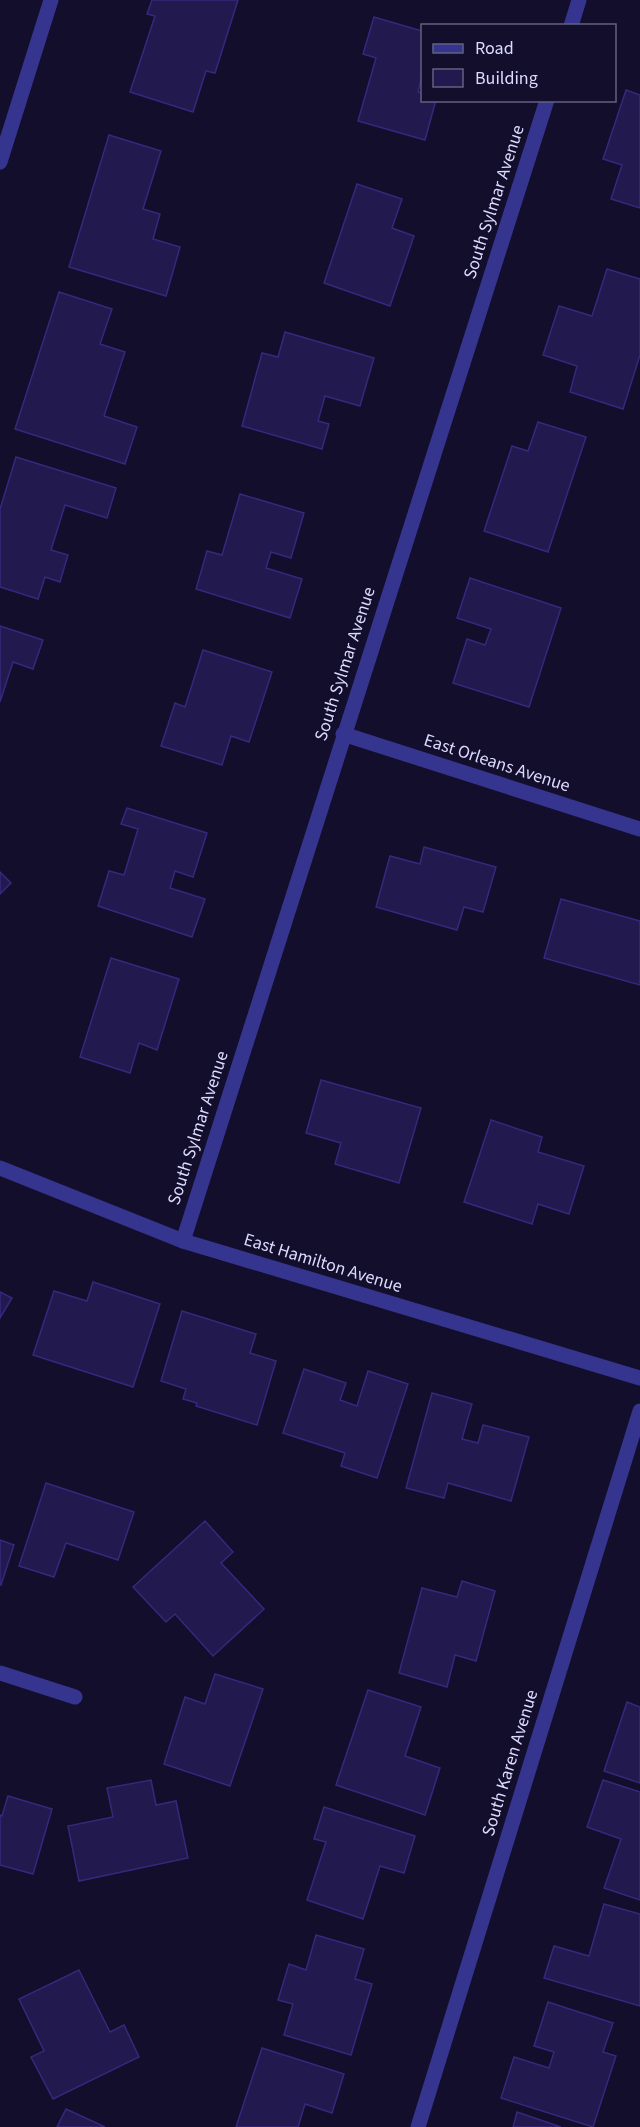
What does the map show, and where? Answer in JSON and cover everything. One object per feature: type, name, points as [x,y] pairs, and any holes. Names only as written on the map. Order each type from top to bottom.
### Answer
[{"type":"street","points":[[0,162],[51,0]]},
{"type":"street","points":[[572,24],[579,0]]},
{"type":"street","name":"South Sylmar Avenue","points":[[183,1241],[546,102]]},
{"type":"street","name":"East Orleans Avenue","points":[[343,734],[640,829]]},
{"type":"street","name":"East Hamilton Avenue","points":[[0,1168],[183,1241],[640,1378]]},
{"type":"street","name":"South Karen Avenue","points":[[418,2127],[640,1411]]},
{"type":"street","points":[[0,1673],[75,1697]]},
{"type":"building","points":[[152,0],[238,0],[215,73],[206,71],[193,112],[130,92],[155,16],[147,14]]},
{"type":"building","points":[[374,17],[421,31],[421,79],[418,92],[421,93],[421,102],[435,102],[425,140],[358,121],[376,58],[363,54]]},
{"type":"building","points":[[626,90],[640,95],[640,208],[611,199],[622,165],[603,159]]},
{"type":"building","points":[[109,135],[161,151],[143,209],[160,214],[153,239],[180,247],[166,296],[69,267]]},
{"type":"building","points":[[357,184],[402,199],[392,228],[414,236],[390,306],[324,283]]},
{"type":"building","points":[[607,269],[640,279],[640,355],[623,409],[570,392],[577,366],[543,355],[559,306],[592,316]]},
{"type":"building","points":[[59,292],[112,309],[100,344],[125,352],[104,416],[137,427],[125,464],[15,429]]},
{"type":"building","points":[[285,332],[374,358],[360,406],[325,396],[318,421],[329,424],[322,449],[242,426],[262,353],[278,357]]},
{"type":"building","points":[[538,422],[586,437],[548,552],[484,531],[512,446],[528,451]]},
{"type":"building","points":[[16,457],[116,488],[107,518],[65,505],[51,550],[68,555],[60,582],[45,577],[38,599],[0,587],[0,509]]},
{"type":"building","points":[[240,494],[304,513],[291,558],[271,552],[266,568],[302,579],[290,618],[196,589],[207,551],[222,555]]},
{"type":"building","points":[[470,578],[561,608],[529,707],[453,683],[467,639],[485,645],[491,629],[457,618]]},
{"type":"building","points":[[0,626],[43,640],[33,669],[13,662],[0,702]]},
{"type":"building","points":[[203,650],[272,672],[249,742],[231,736],[222,765],[161,746],[175,703],[185,707]]},
{"type":"building","points":[[127,808],[207,833],[193,877],[175,871],[170,888],[205,899],[192,937],[98,906],[109,871],[124,875],[138,829],[121,824]]},
{"type":"building","points":[[424,847],[496,867],[483,912],[464,907],[457,930],[376,907],[390,856],[420,864]]},
{"type":"building","points":[[0,872],[11,883],[0,894]]},
{"type":"building","points":[[561,899],[640,921],[640,985],[544,958]]},
{"type":"building","points":[[111,958],[179,979],[157,1050],[139,1043],[130,1073],[80,1057]]},
{"type":"building","points":[[321,1080],[421,1108],[399,1183],[335,1164],[341,1143],[306,1133]]},
{"type":"building","points":[[491,1120],[542,1137],[538,1152],[584,1166],[569,1214],[538,1204],[532,1224],[464,1202]]},
{"type":"building","points":[[93,1282],[160,1304],[133,1387],[33,1355],[54,1291],[87,1301]]},
{"type":"building","points":[[0,1292],[12,1298],[0,1318]]},
{"type":"building","points":[[182,1311],[256,1334],[250,1353],[276,1361],[257,1425],[196,1406],[197,1403],[183,1399],[186,1389],[161,1381]]},
{"type":"building","points":[[304,1369],[346,1383],[340,1400],[357,1406],[368,1371],[408,1384],[377,1478],[341,1466],[345,1453],[283,1433]]},
{"type":"building","points":[[432,1393],[472,1404],[462,1439],[478,1443],[483,1425],[529,1437],[511,1501],[448,1483],[444,1498],[406,1488]]},
{"type":"building","points":[[46,1483],[134,1512],[118,1560],[66,1543],[54,1577],[19,1566]]},
{"type":"building","points":[[205,1521],[233,1552],[221,1563],[264,1609],[213,1656],[175,1614],[166,1622],[133,1587]]},
{"type":"building","points":[[0,1540],[14,1545],[1,1585],[0,1584]]},
{"type":"building","points":[[462,1581],[495,1591],[476,1661],[455,1655],[447,1687],[399,1673],[422,1588],[457,1597]]},
{"type":"building","points":[[215,1674],[263,1689],[230,1786],[164,1764],[185,1697],[205,1704]]},
{"type":"building","points":[[368,1690],[421,1707],[405,1756],[440,1768],[425,1815],[336,1785]]},
{"type":"building","points":[[627,1702],[640,1707],[640,1783],[604,1771]]},
{"type":"building","points":[[151,1780],[156,1805],[176,1801],[188,1858],[79,1881],[68,1826],[113,1817],[107,1788]]},
{"type":"building","points":[[603,1780],[640,1792],[640,1900],[604,1888],[621,1839],[587,1827]]},
{"type":"building","points":[[8,1796],[52,1809],[33,1874],[0,1865],[0,1815],[2,1816]]},
{"type":"building","points":[[324,1807],[415,1836],[404,1873],[380,1866],[363,1919],[307,1900],[326,1842],[314,1839]]},
{"type":"building","points":[[604,1904],[640,1914],[640,2006],[544,1978],[554,1946],[589,1956]]},
{"type":"building","points":[[316,1935],[364,1949],[355,1979],[372,1984],[351,2055],[284,2035],[293,2004],[278,2000],[289,1964],[306,1970]]},
{"type":"building","points":[[79,1970],[110,2032],[124,2025],[139,2057],[53,2099],[31,2057],[44,2051],[19,1999]]},
{"type":"building","points":[[548,2002],[613,2023],[603,2052],[616,2056],[593,2127],[501,2098],[514,2057],[549,2068],[554,2052],[534,2046]]},
{"type":"building","points":[[262,2048],[344,2074],[332,2113],[305,2104],[298,2127],[236,2127]]},
{"type":"building","points":[[66,2109],[105,2127],[57,2127]]},
{"type":"building","points":[[517,2112],[561,2127],[513,2127]]}]
